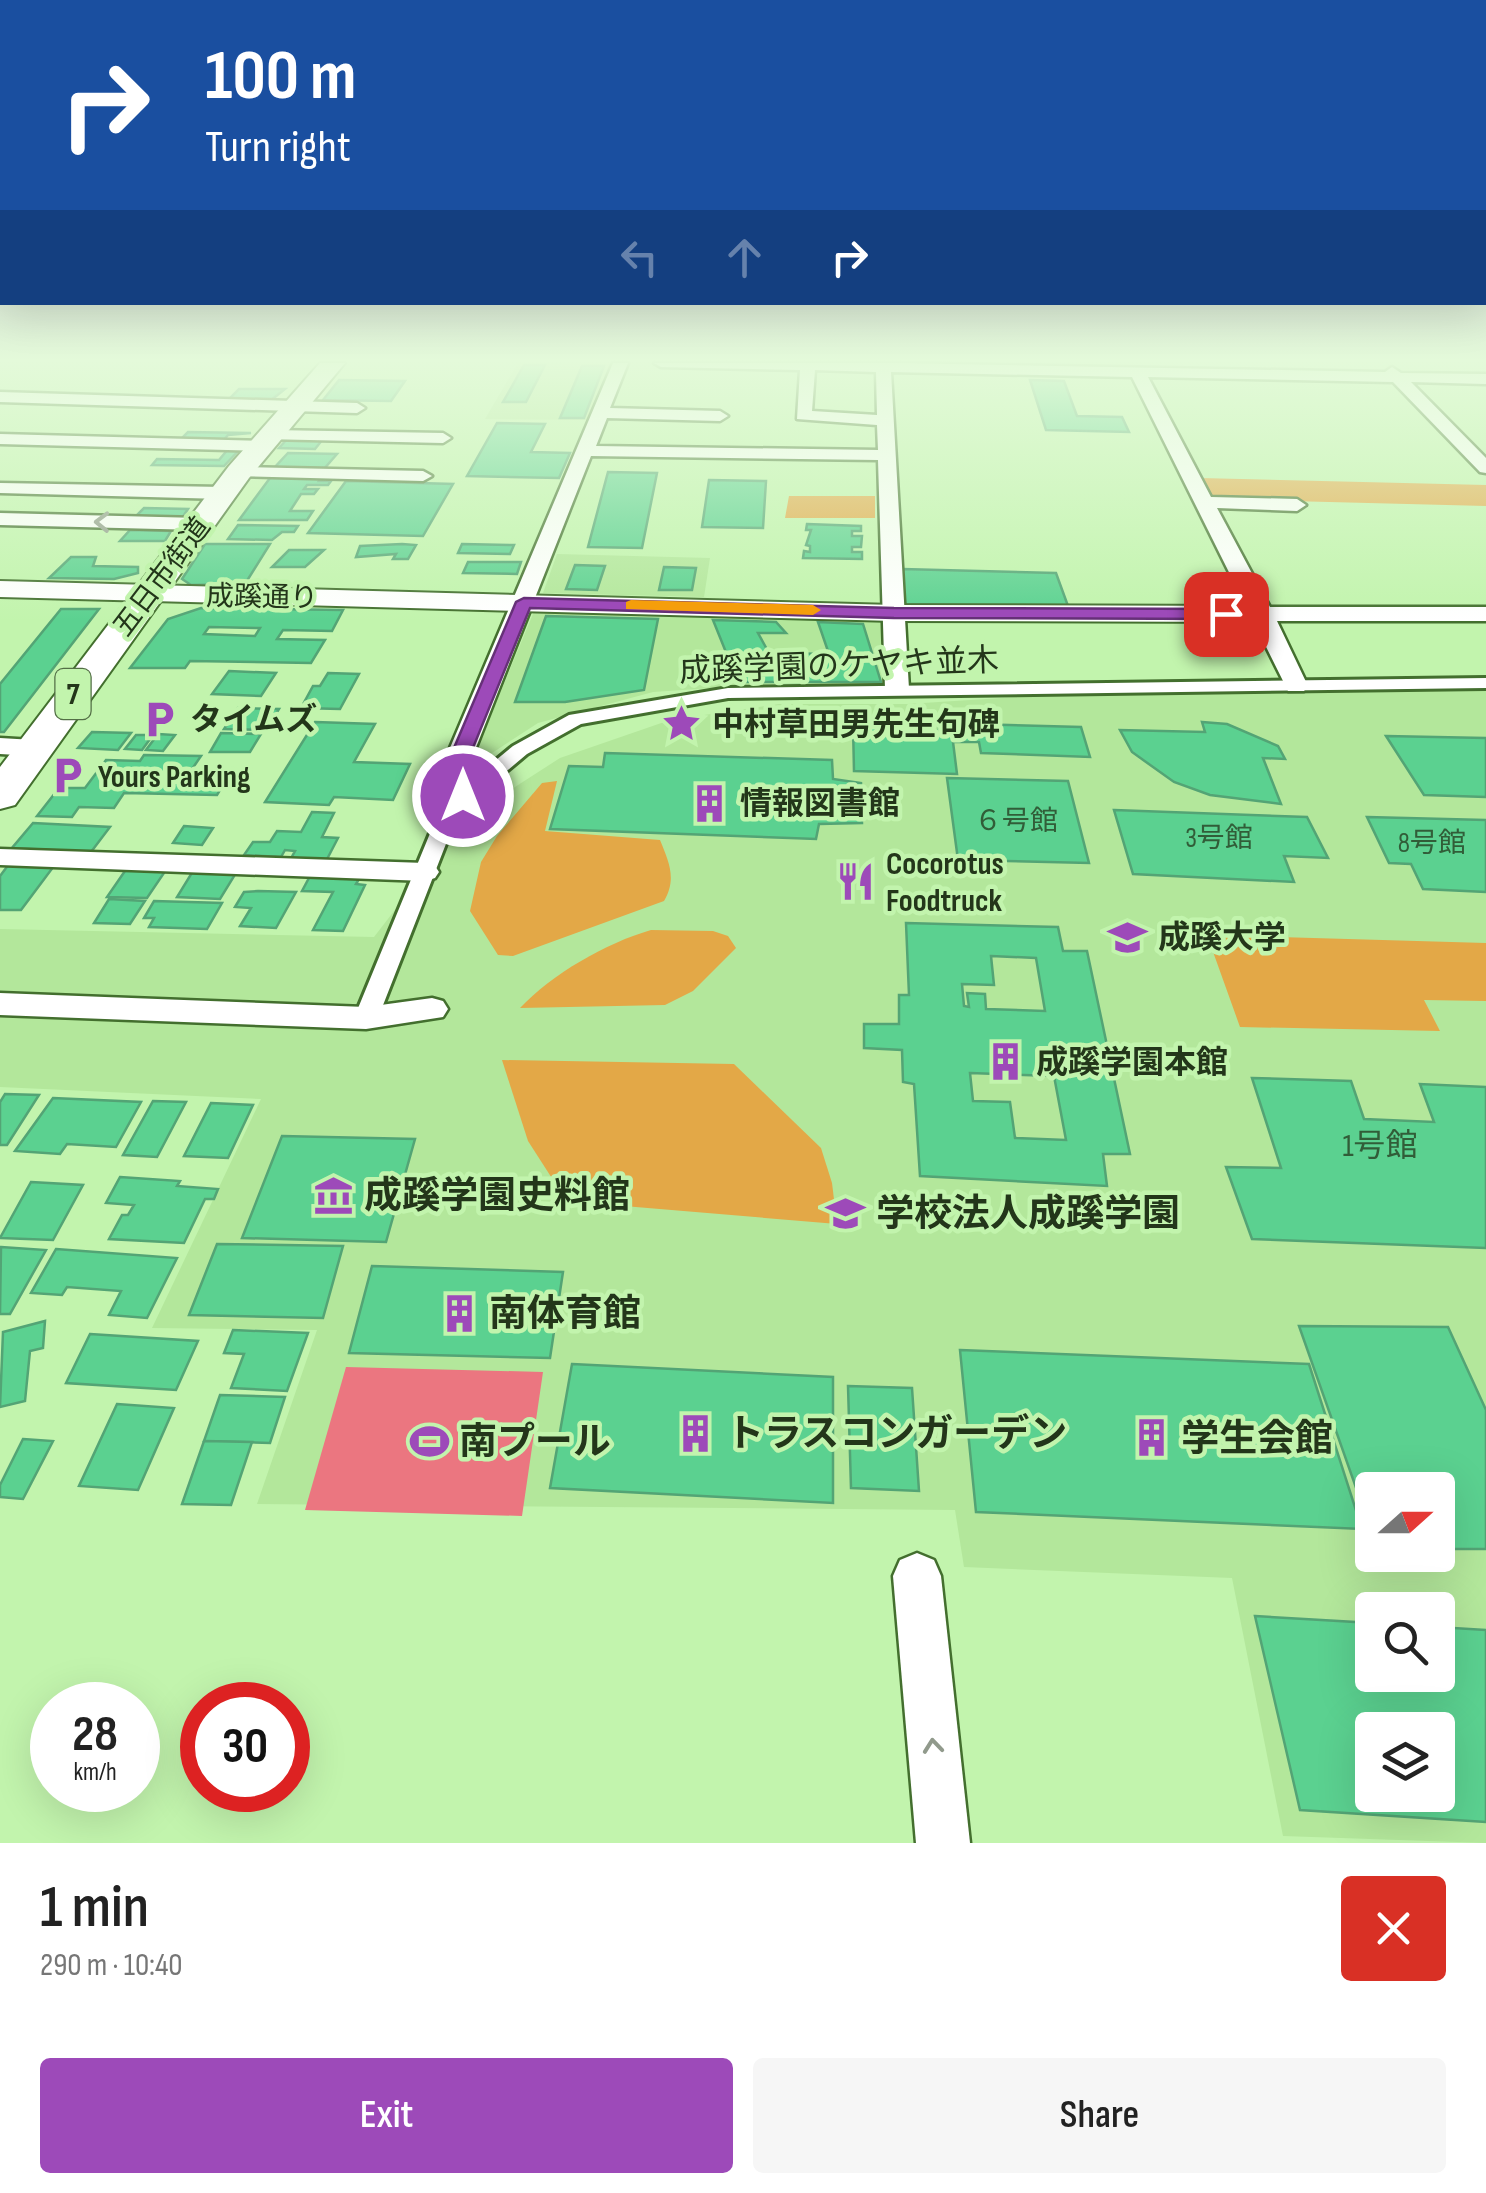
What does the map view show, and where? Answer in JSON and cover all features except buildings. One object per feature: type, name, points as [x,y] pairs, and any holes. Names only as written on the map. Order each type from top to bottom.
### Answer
[{"type":"main road","name":"五日市街道","points":[[0,796],[17,747],[148,594],[259,449]]},
{"type":"street","points":[[463,796],[456,774],[460,755],[584,449]]},
{"type":"street","points":[[887,449],[897,689]]},
{"type":"street","points":[[1177,449],[1296,686]]},
{"type":"street","points":[[1467,449],[1486,468]]},
{"type":"street","points":[[583,452],[887,456]]},
{"type":"street","points":[[0,488],[422,476]]},
{"type":"street","points":[[1204,502],[1296,504]]},
{"type":"street","points":[[0,519],[200,524]]},
{"type":"street","name":"成蹊通り","points":[[0,590],[894,613]]},
{"type":"street","points":[[894,613],[1486,614]]},
{"type":"street","name":"成蹊学園のケヤキ並木","points":[[366,1018],[441,831],[463,796],[520,750],[576,719],[728,692],[1486,683]]},
{"type":"street","points":[[0,857],[424,872]]},
{"type":"street","points":[[0,1004],[366,1018],[432,1010]]},
{"type":"street","points":[[916,1576],[943,1843]]},
{"type":"shaded area","points":[[1200,478],[1486,485],[1486,506],[1213,499]]},
{"type":"shaded area","points":[[789,496],[875,496],[875,518],[785,518]]},
{"type":"shaded area","points":[[557,554],[710,558],[704,597],[543,593]]},
{"type":"shaded area","points":[[535,609],[882,620],[892,686],[785,683],[653,692],[538,723],[469,768]]},
{"type":"shaded area","name":"学校法人成蹊学園","points":[[1486,683],[1486,1843],[1283,1836],[1232,1578],[964,1567],[955,1510],[257,1504],[317,1330],[152,1328],[261,1099],[0,1087],[0,929],[374,937],[465,819],[560,758],[670,720],[779,704],[907,704],[1066,694]]},
{"type":"shaded area","points":[[557,781],[545,831],[660,840],[670,871],[668,893],[664,901],[513,956],[498,955],[470,911],[481,862],[497,836],[542,783]]},
{"type":"shaded area","points":[[651,930],[713,931],[728,936],[736,948],[693,991],[665,1005],[520,1008],[581,961]]},
{"type":"shaded area","points":[[1207,935],[1486,943],[1486,1001],[1424,1000],[1440,1031],[1240,1027]]},
{"type":"shaded area","points":[[502,1060],[734,1064],[821,1148],[832,1183],[837,1224],[588,1203],[555,1183],[528,1141]]},
{"type":"shaded area","name":"南プール","points":[[346,1367],[543,1372],[522,1516],[305,1510]]},
{"type":"slow traffic","points":[[631,605],[813,610]]},
{"type":"place","name":"タイムズ","points":[[160,719]]},
{"type":"place","name":"中村草田男先生句碑","points":[[682,724]]},
{"type":"place","name":"Yours Parking","points":[[68,776]]},
{"type":"place","name":"情報図書館","points":[[710,803]]},
{"type":"place","name":"Cocorotus Foodtruck","points":[[856,881]]},
{"type":"place","name":"成蹊大学","points":[[1128,937]]},
{"type":"place","name":"成蹊学園本館","points":[[1006,1062]]},
{"type":"place","name":"成蹊学園史料館","points":[[334,1195]]},
{"type":"place","name":"学校法人成蹊学園","points":[[846,1213]]},
{"type":"place","name":"南体育館","points":[[459,1313]]},
{"type":"place","name":"トラスコンガーデン","points":[[696,1433]]},
{"type":"place","name":"学生会館","points":[[1151,1438]]},
{"type":"place","name":"南プール","points":[[429,1441]]},
{"type":"route","points":[[463,796],[456,774],[460,755],[524,602],[894,613],[1226,614]]}]
